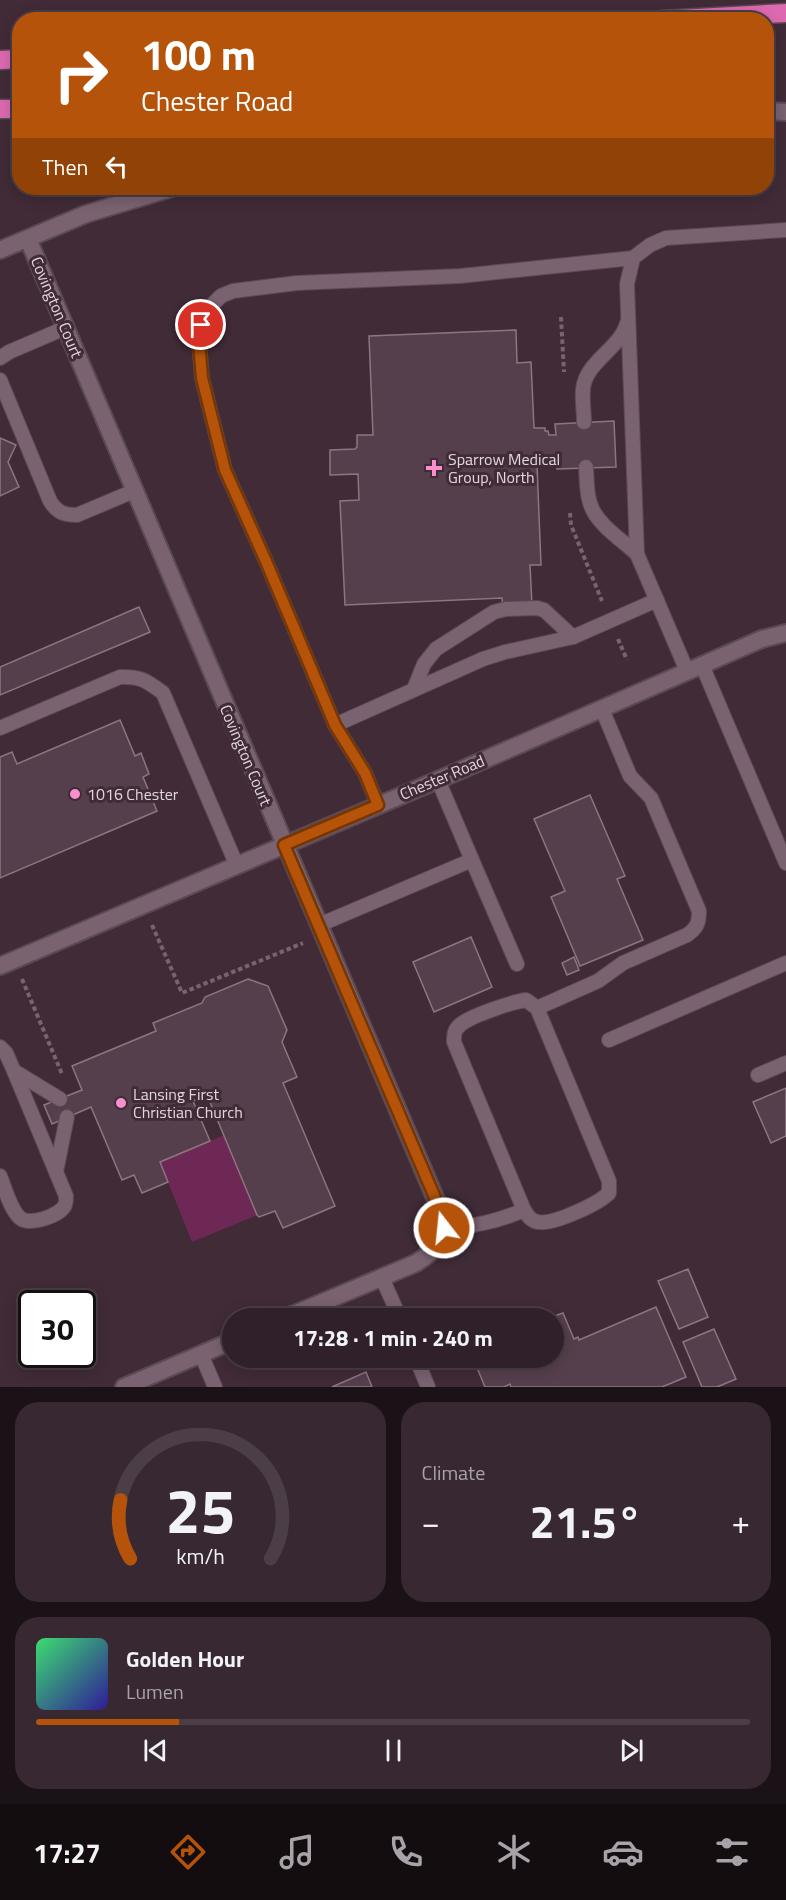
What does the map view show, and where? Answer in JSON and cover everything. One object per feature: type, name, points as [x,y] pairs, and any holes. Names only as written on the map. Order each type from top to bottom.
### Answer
[{"type":"street","points":[[0,250],[86,214],[149,195]]},
{"type":"street","name":"Covington Court","points":[[28,239],[442,1214],[444,1228]]},
{"type":"street","name":"Chester Road","points":[[7,963],[438,780],[762,639],[786,633]]},
{"type":"street","points":[[309,1308],[416,1263],[431,1253],[440,1242],[444,1228]]},
{"type":"street","points":[[124,1387],[222,1345]]},
{"type":"lane","points":[[378,805],[365,773],[335,725],[225,470],[202,378],[199,342],[201,325],[208,309],[220,296],[227,293],[265,287],[460,276],[633,258],[650,245],[666,238],[786,230]]},
{"type":"lane","points":[[633,258],[627,284],[637,554],[657,600],[694,668],[786,863]]},
{"type":"lane","points":[[584,422],[583,389],[586,377],[621,339],[628,318]]},
{"type":"lane","points":[[0,358],[65,328]]},
{"type":"lane","points":[[0,380],[56,511],[76,515],[134,491]]},
{"type":"lane","points":[[586,468],[587,493],[591,507],[598,518],[637,554]]},
{"type":"lane","points":[[335,725],[494,656],[573,637],[657,600]]},
{"type":"lane","points":[[414,689],[424,664],[436,649],[494,612],[506,609],[537,608],[544,610],[573,637]]},
{"type":"lane","points":[[0,728],[120,677],[135,676],[151,684],[163,693],[237,866]]},
{"type":"lane","points":[[537,1008],[598,981],[623,963],[687,935],[695,930],[699,922],[699,911],[651,798],[630,776],[602,709]]},
{"type":"lane","points":[[438,780],[517,964]]},
{"type":"lane","points":[[321,930],[472,860]]},
{"type":"lane","points":[[609,1040],[786,963]]},
{"type":"lane","points":[[526,1000],[537,1008],[609,1181],[609,1193],[601,1201],[550,1222],[530,1219],[524,1210],[454,1042],[454,1031],[461,1024],[504,1006],[526,1000]]},
{"type":"lane","points":[[0,1047],[6,1053],[14,1071],[66,1196],[66,1205],[34,1222],[25,1222],[17,1216],[0,1176]]},
{"type":"lane","points":[[758,1075],[786,1064]]},
{"type":"lane","points":[[14,1071],[60,1099]]},
{"type":"lane","points":[[56,1172],[67,1117]]},
{"type":"lane","points":[[444,1228],[478,1226],[501,1220],[524,1210]]},
{"type":"lane","points":[[382,1278],[396,1308]]},
{"type":"lane","points":[[201,1354],[215,1387]]},
{"type":"lane","points":[[420,1368],[428,1387]]},
{"type":"path","points":[[569,502],[570,525],[627,660]]},
{"type":"path","points":[[144,905],[182,993],[321,930]]},
{"type":"path","points":[[7,963],[66,1084]]},
{"type":"shaded area","points":[[224,1135],[257,1215],[192,1242],[160,1162]]},
{"type":"building","name":"Sparrow Medical Group, North","points":[[516,330],[517,363],[531,362],[534,428],[545,428],[549,435],[556,435],[555,424],[614,421],[616,467],[557,469],[556,457],[551,457],[548,464],[537,465],[541,565],[530,565],[532,606],[503,607],[502,598],[345,605],[340,501],[359,500],[358,474],[330,475],[330,450],[355,449],[357,435],[373,435],[369,336]]},
{"type":"building","points":[[0,438],[16,445],[8,462],[19,487],[0,496]]},
{"type":"building","points":[[139,607],[150,632],[0,695],[0,667]]},
{"type":"building","name":"1016 Chester","points":[[120,720],[135,756],[141,753],[149,774],[143,777],[157,811],[0,878],[0,757],[12,752],[17,764]]},
{"type":"building","points":[[590,795],[625,876],[617,879],[643,940],[580,966],[551,897],[565,891],[534,819]]},
{"type":"building","points":[[471,937],[492,987],[434,1012],[413,962]]},
{"type":"building","points":[[574,957],[579,970],[567,975],[562,963]]},
{"type":"building","name":"Lansing First Christian Church","points":[[248,979],[268,986],[287,1030],[282,1042],[297,1077],[283,1083],[335,1206],[283,1228],[275,1211],[259,1217],[257,1215],[207,1095],[193,1101],[210,1141],[160,1162],[168,1182],[142,1193],[134,1175],[122,1180],[91,1107],[52,1124],[44,1105],[82,1090],[72,1066],[156,1031],[153,1023],[202,1003],[205,997]]},
{"type":"building","points":[[786,1088],[786,1136],[771,1143],[753,1102]]},
{"type":"building","points":[[688,1269],[708,1317],[679,1329],[658,1281]]},
{"type":"building","points":[[656,1307],[686,1377],[662,1387],[511,1387],[510,1384],[504,1387],[485,1387],[477,1368],[564,1368],[564,1315],[574,1339],[578,1337],[579,1340]]},
{"type":"building","points":[[714,1329],[736,1379],[717,1387],[702,1387],[683,1342]]},
{"type":"building","points":[[366,1372],[372,1387],[332,1387]]},
{"type":"place","name":"Sparrow Medical Group, North","points":[[434,468]]},
{"type":"place","name":"1016 Chester","points":[[75,794]]},
{"type":"place","name":"Lansing First Christian Church","points":[[121,1103]]},
{"type":"route","points":[[201,325],[199,342],[202,378],[225,470],[335,725],[365,773],[378,805],[284,845],[442,1214],[444,1228]]}]
